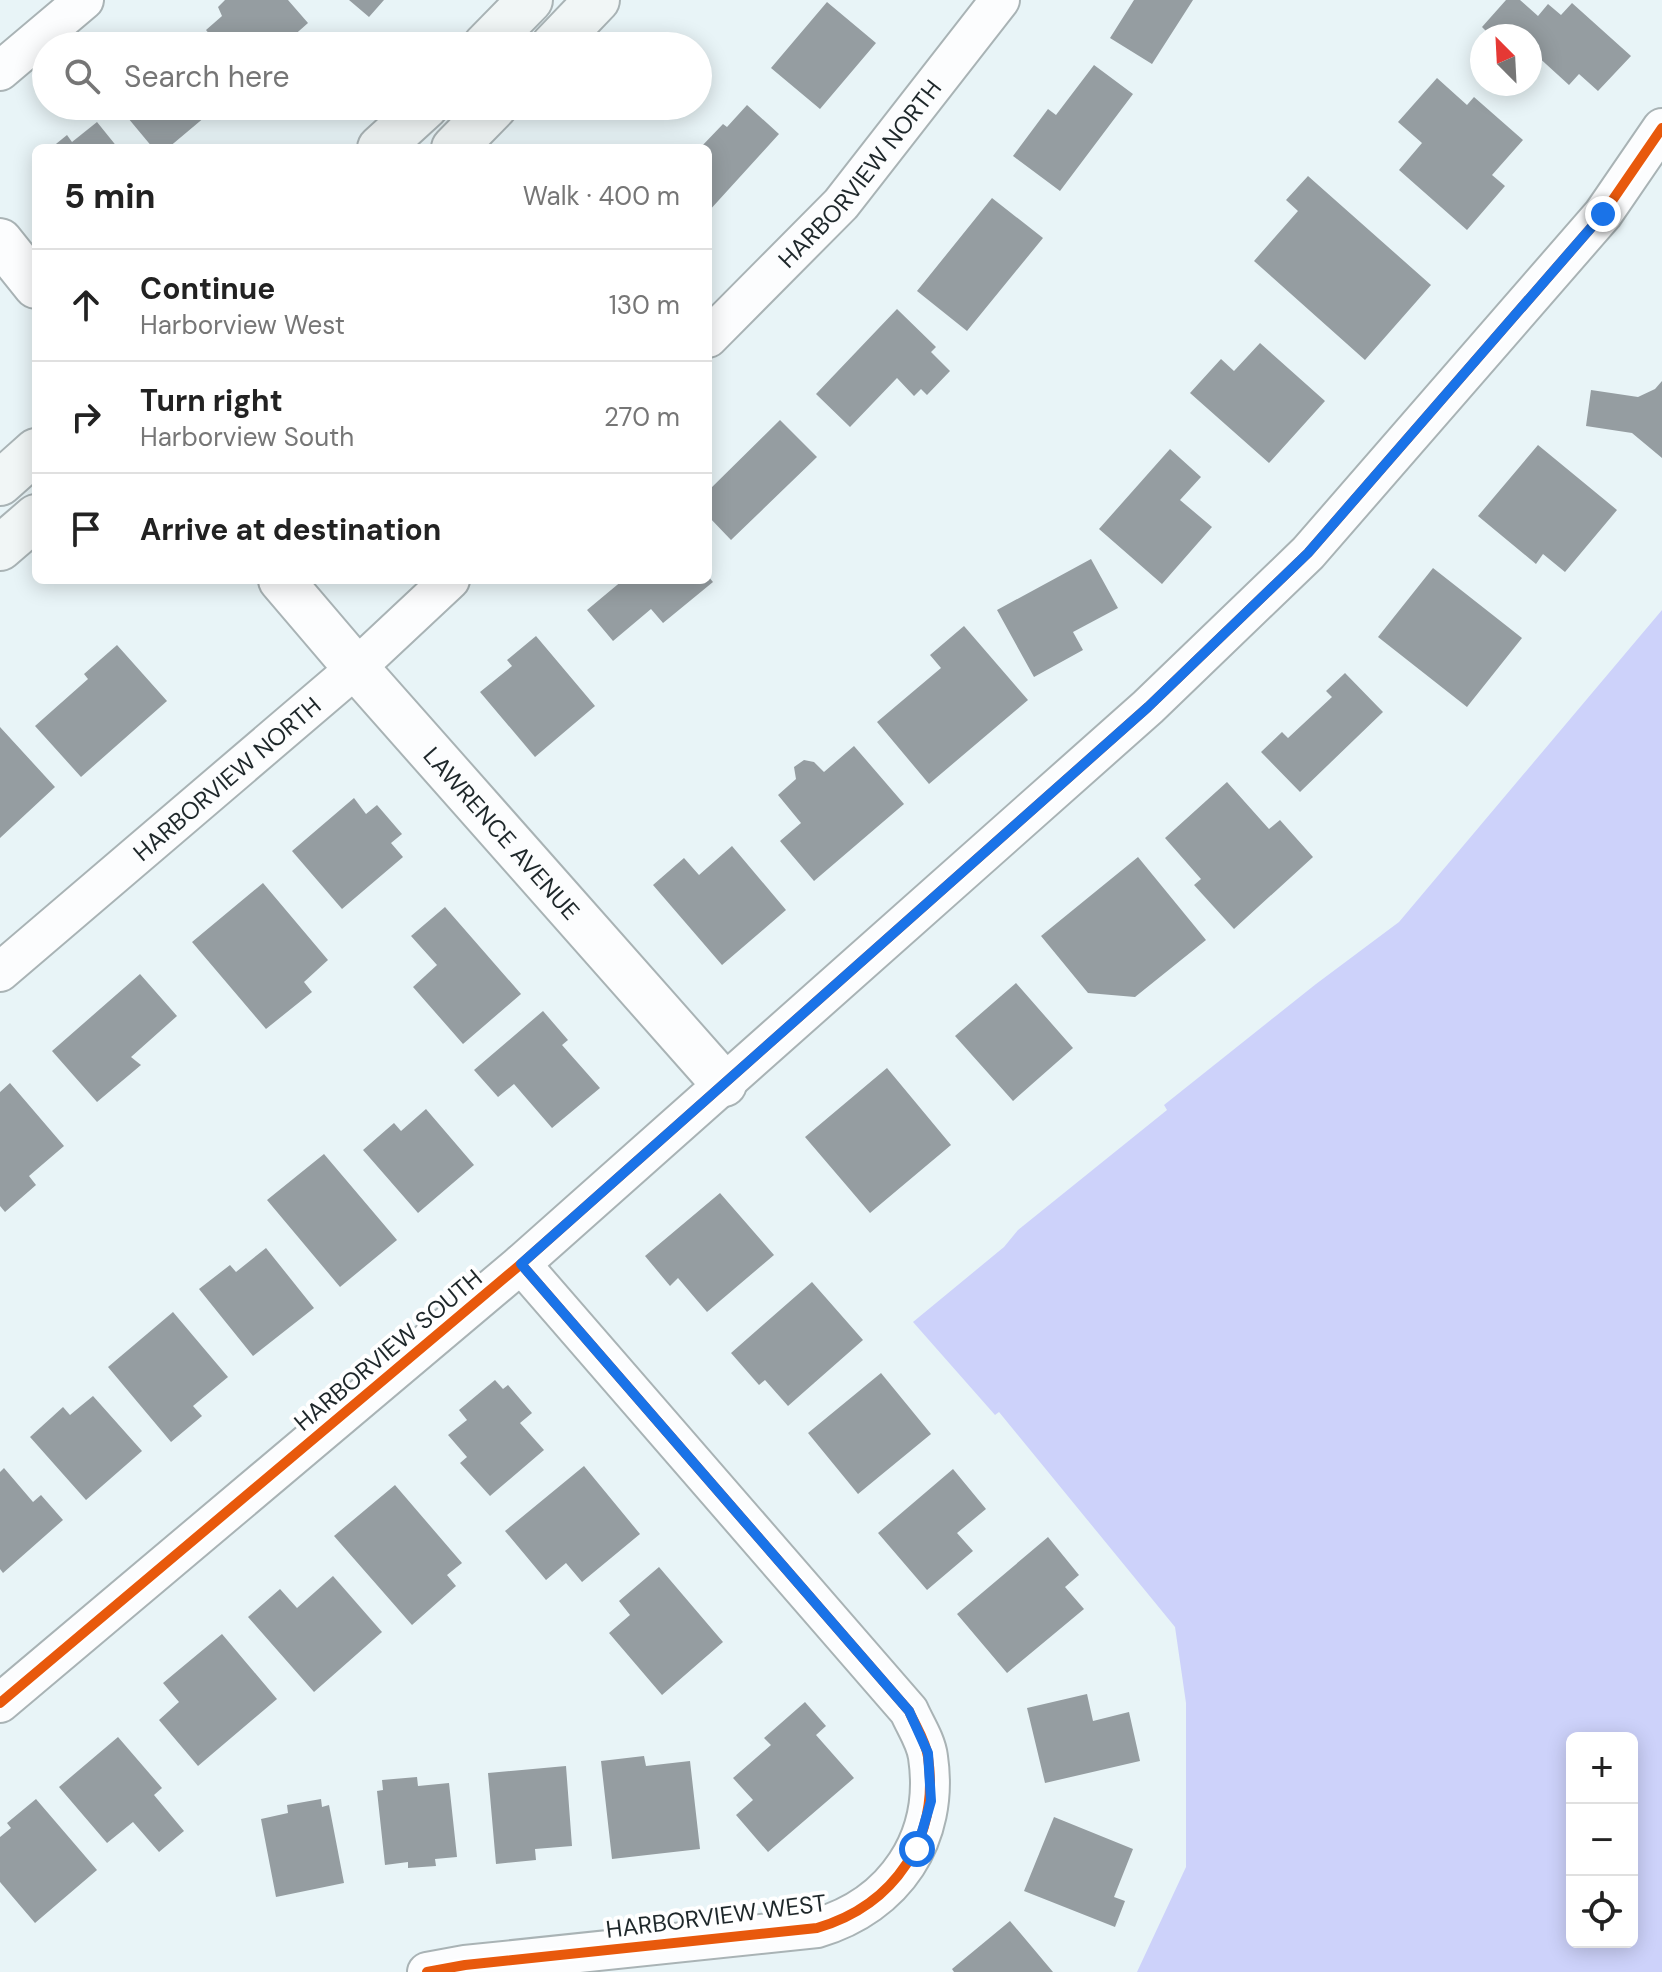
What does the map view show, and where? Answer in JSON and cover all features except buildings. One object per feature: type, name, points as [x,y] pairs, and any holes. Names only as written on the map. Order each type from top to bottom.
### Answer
[{"type":"main road","points":[[499,32],[530,0]]},
{"type":"main road","points":[[566,32],[597,0]]},
{"type":"main road","points":[[384,144],[411,120]]},
{"type":"main road","points":[[458,144],[481,120]]},
{"type":"main road","points":[[0,483],[32,455]]},
{"type":"main road","points":[[0,548],[32,520]]},
{"type":"street","points":[[46,32],[84,0]]},
{"type":"street","name":"HARBORVIEW NORTH","points":[[712,334],[841,204],[1000,0]]},
{"type":"street","points":[[0,71],[32,44]]},
{"type":"street","name":"HARBORVIEW SOUTH","points":[[0,1703],[521,1264],[1148,707],[1308,553],[1603,214],[1662,128]]},
{"type":"street","points":[[0,241],[32,281]]},
{"type":"street","name":"LAWRENCE AVENUE","points":[[284,584],[724,1084]]},
{"type":"street","name":"HARBORVIEW NORTH","points":[[0,972],[356,668],[446,584]]},
{"type":"street","name":"HARBORVIEW WEST","points":[[427,1972],[465,1965],[817,1928],[843,1920],[883,1893],[917,1849],[931,1801],[928,1753],[909,1711],[521,1264]]},
{"type":"water","points":[[1662,610],[1662,1972],[1137,1972],[1186,1867],[1186,1703],[1175,1627],[999,1412],[995,1415],[913,1322],[1004,1247],[1018,1230],[1167,1110],[1164,1105],[1399,922]]},
{"type":"cycle path","points":[[0,1703],[521,1264],[1148,707],[1308,553],[1603,214],[1662,128]]},
{"type":"cycle path","points":[[427,1972],[465,1965],[817,1928],[869,1903],[890,1885],[919,1841],[927,1815],[930,1787],[927,1751],[909,1711],[521,1264]]},
{"type":"route","points":[[917,1849],[931,1801],[928,1753],[909,1711],[521,1264],[1148,707],[1308,553],[1603,214]]}]
